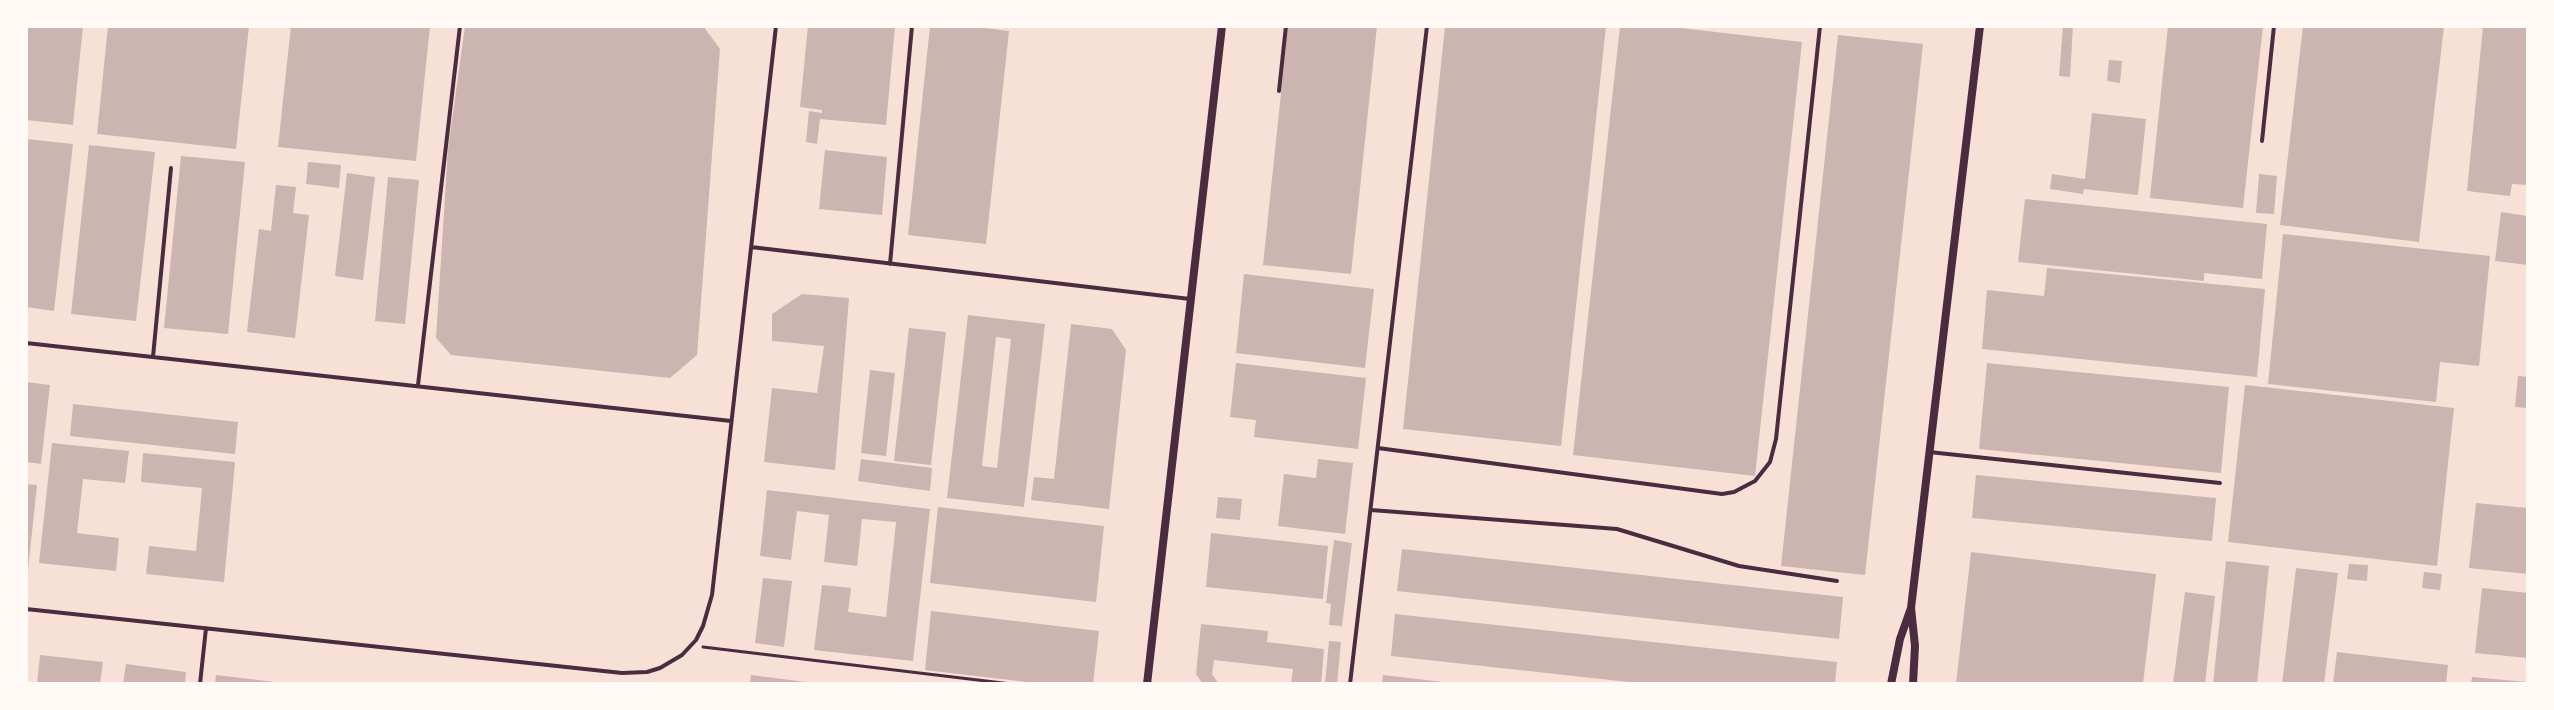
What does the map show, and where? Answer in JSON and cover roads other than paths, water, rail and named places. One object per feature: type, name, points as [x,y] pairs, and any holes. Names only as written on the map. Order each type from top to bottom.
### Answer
[{"type":"street","points":[[1147,684],[1222,26]]},
{"type":"street","points":[[1913,684],[1915,646],[1911,608],[1980,26]]},
{"type":"street","points":[[1891,684],[1900,639],[1911,608]]},
{"type":"lane","points":[[418,386],[460,26]]},
{"type":"lane","points":[[26,609],[634,674],[671,662],[696,640],[709,611],[712,595],[776,26]]},
{"type":"lane","points":[[890,264],[912,26]]},
{"type":"lane","points":[[1279,91],[1286,26]]},
{"type":"lane","points":[[1350,684],[1427,26]]},
{"type":"lane","points":[[1378,448],[1722,494],[1734,492],[1755,481],[1770,462],[1776,439],[1820,26]]},
{"type":"lane","points":[[2262,141],[2274,26]]},
{"type":"lane","points":[[153,357],[171,168]]},
{"type":"lane","points":[[751,247],[1193,299]]},
{"type":"lane","points":[[26,343],[731,421]]},
{"type":"lane","points":[[1929,452],[2220,483]]},
{"type":"lane","points":[[1371,510],[1617,529],[1739,566],[1837,581]]},
{"type":"lane","points":[[200,684],[206,628]]}]
